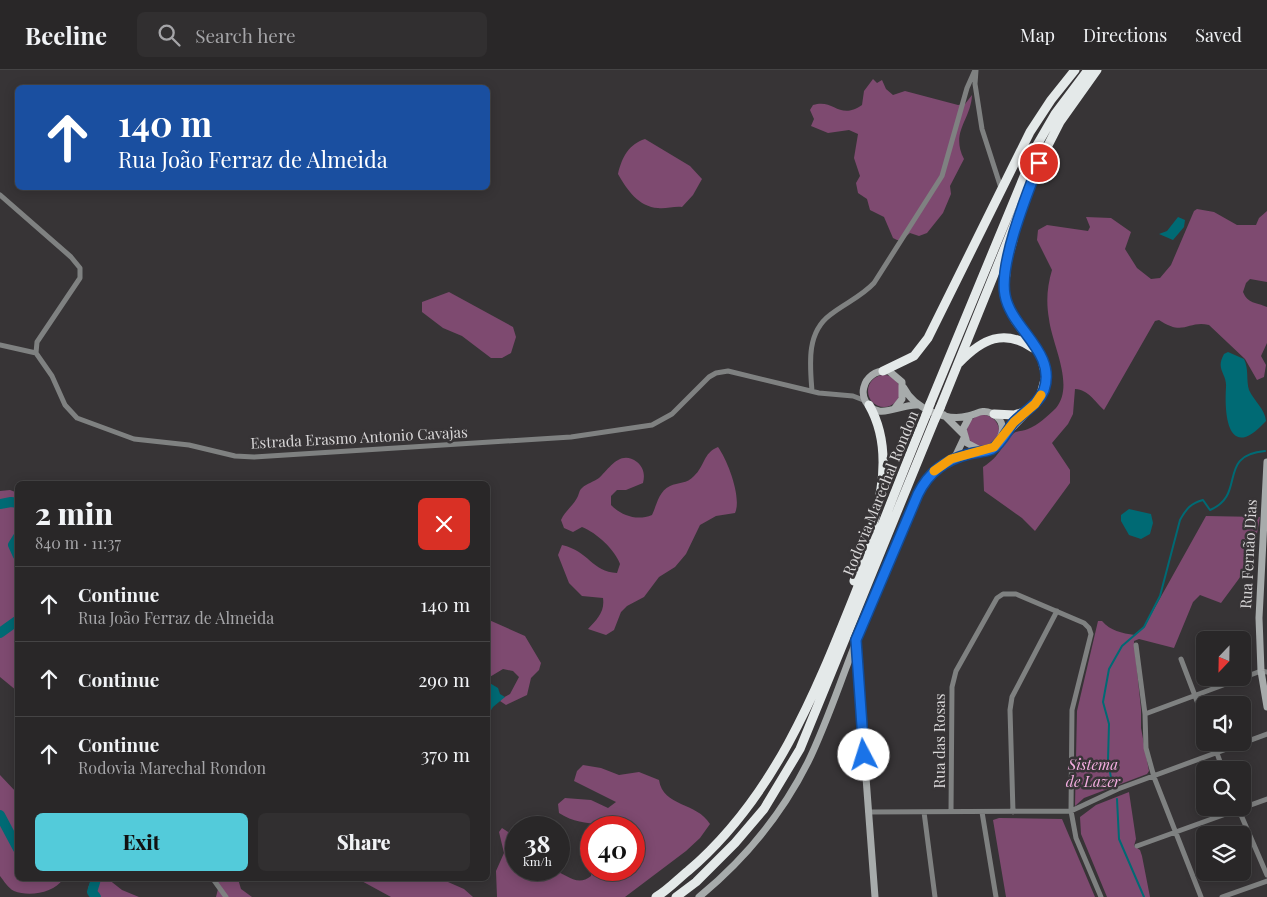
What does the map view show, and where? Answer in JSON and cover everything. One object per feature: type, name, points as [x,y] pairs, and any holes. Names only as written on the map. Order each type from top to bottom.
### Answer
[{"type":"highway","points":[[883,371],[914,356],[928,338],[1035,123],[1075,70]]},
{"type":"highway","name":"Rodovia Marechal Rondon","points":[[656,897],[701,860],[745,814],[773,772],[795,730],[845,618],[930,404],[1037,145],[1055,114],[1088,70]]},
{"type":"highway","name":"Rodovia Marechal Rondon","points":[[676,897],[696,882],[735,843],[764,809],[791,765],[940,414],[956,366],[1039,163],[1060,122],[1097,70]]},
{"type":"highway","points":[[1002,437],[1024,412],[1040,398],[1046,383],[1046,369],[1039,353],[1015,320],[1004,293],[1007,262],[1027,194]]},
{"type":"highway","points":[[956,366],[980,345],[1000,337],[1007,336],[1022,341],[1039,353]]},
{"type":"highway","points":[[845,618],[849,596],[882,486],[881,437],[868,403]]},
{"type":"highway","points":[[994,414],[1014,415],[1024,412]]},
{"type":"main road","points":[[918,405],[884,411],[868,403],[863,390],[869,376],[883,371],[894,374],[918,405],[940,414],[970,416]]},
{"type":"main road","points":[[895,408],[902,399],[904,388]]},
{"type":"main road","points":[[699,897],[719,880],[758,839],[792,790],[825,724],[856,640],[922,485],[937,468],[951,459],[960,450],[964,436],[964,424],[970,416],[979,411],[994,414],[1002,424],[1002,437],[994,447],[951,459]]},
{"type":"main road","points":[[940,414],[964,436],[971,447],[982,451]]},
{"type":"main road","name":"Rua Fernão Dias","points":[[1267,462],[1264,567],[1259,618],[1267,707]]},
{"type":"main road","points":[[856,640],[875,897]]},
{"type":"street","points":[[975,70],[975,84],[982,129],[1002,189]]},
{"type":"street","points":[[812,391],[809,358],[814,337],[828,316],[862,296],[874,283],[942,176],[967,88],[975,70]]},
{"type":"street","points":[[996,169],[1004,172],[1010,171]]},
{"type":"street","points":[[0,195],[71,257],[80,268],[80,278],[36,342],[38,355],[0,345]]},
{"type":"street","name":"Estrada Erasmo Antonio Cavajas","points":[[38,355],[52,376],[65,406],[77,418],[134,439],[189,444],[235,456],[254,457],[571,437],[652,425],[672,414],[716,372],[728,371],[819,393],[853,396],[868,403]]},
{"type":"street","points":[[853,396],[863,390]]},
{"type":"street","name":"Rua das Rosas","points":[[951,812],[952,687],[956,671],[997,598],[1003,594],[1016,594],[1057,611]]},
{"type":"street","points":[[1013,812],[1010,710],[1012,697],[1057,611],[1084,623],[1089,628],[1091,634],[1072,710],[1071,812],[1076,838],[1101,897]]},
{"type":"street","points":[[1259,618],[1267,618]]},
{"type":"street","points":[[1136,645],[1145,714],[1146,748],[1154,776],[1201,897]]},
{"type":"street","points":[[1145,714],[1196,697],[1181,659]]},
{"type":"street","points":[[1199,696],[1264,672]]},
{"type":"street","points":[[868,812],[1071,812],[1094,799],[1267,734]]},
{"type":"street","points":[[1216,753],[1219,761]]},
{"type":"street","points":[[1251,804],[1267,799]]},
{"type":"street","points":[[924,812],[935,897]]},
{"type":"street","points":[[982,812],[996,897]]},
{"type":"street","points":[[1136,846],[1218,816]]},
{"type":"street","points":[[1241,816],[1267,875]]},
{"type":"street","points":[[214,881],[226,897]]},
{"type":"street","points":[[1222,897],[1267,881]]},
{"type":"green space","points":[[873,79],[877,83],[882,80],[886,89],[893,95],[905,91],[958,105],[965,104],[972,95],[959,141],[964,159],[950,186],[951,194],[943,213],[927,233],[919,236],[910,233],[902,240],[893,238],[884,217],[870,210],[867,199],[858,193],[856,183],[860,176],[854,158],[858,134],[849,130],[828,133],[811,126],[814,119],[810,110],[813,105],[826,104],[848,111],[854,109],[862,105],[864,91]]},
{"type":"green space","points":[[645,139],[690,166],[702,179],[693,195],[682,207],[661,208],[645,205],[634,197],[618,174],[630,148]]},
{"type":"green space","points":[[1197,209],[1214,212],[1237,225],[1256,225],[1259,218],[1267,211],[1267,282],[1250,279],[1246,283],[1243,292],[1250,301],[1267,307],[1267,343],[1261,356],[1266,365],[1264,377],[1257,380],[1245,359],[1209,325],[1196,324],[1180,328],[1167,325],[1159,320],[1155,321],[1104,410],[1084,391],[1075,389],[1073,414],[1068,424],[1052,443],[1070,470],[1070,483],[1035,531],[1022,518],[984,491],[983,467],[994,459],[1014,433],[1039,423],[1056,408],[1061,399],[1063,377],[1051,329],[1047,301],[1052,270],[1037,240],[1038,230],[1047,225],[1088,231],[1090,227],[1086,217],[1111,218],[1131,232],[1125,249],[1137,268],[1151,279],[1160,278],[1171,265],[1194,211]]},
{"type":"green space","points":[[449,292],[513,327],[516,337],[511,353],[502,358],[491,358],[462,336],[443,328],[422,312],[422,302]]},
{"type":"green space","points":[[884,375],[896,379],[900,391],[896,403],[884,407],[872,403],[868,391],[872,379]]},
{"type":"green space","points":[[983,415],[995,419],[999,431],[995,443],[983,447],[971,443],[967,431],[971,419]]},
{"type":"green space","points":[[718,447],[733,480],[737,498],[735,513],[716,516],[700,525],[686,554],[675,567],[659,577],[644,597],[627,606],[621,612],[614,630],[606,635],[588,629],[602,611],[603,598],[582,596],[569,583],[558,555],[562,545],[578,552],[609,572],[617,573],[620,564],[605,542],[594,533],[582,527],[573,532],[564,528],[561,520],[578,497],[581,489],[599,478],[620,459],[631,459],[637,462],[643,469],[643,483],[626,490],[617,490],[611,496],[611,505],[625,515],[646,517],[652,515],[660,495],[666,489],[691,479],[698,472],[709,453]]},
{"type":"green space","points":[[10,490],[15,492],[15,689],[0,677],[0,491]]},
{"type":"green space","points":[[1206,516],[1260,517],[1252,561],[1221,603],[1200,595],[1193,602],[1174,648],[1139,639],[1134,641],[1141,709],[1141,728],[1149,771],[1147,774],[1084,798],[1075,806],[1077,711],[1098,621],[1102,621],[1117,631],[1135,635],[1144,627]]},
{"type":"green space","points":[[490,620],[525,636],[541,663],[539,670],[531,678],[527,695],[506,705],[500,701],[510,694],[519,677],[513,671],[503,669],[490,677]]},
{"type":"green space","points":[[583,765],[601,768],[619,775],[639,772],[659,780],[662,789],[667,795],[697,812],[710,824],[700,838],[686,851],[625,897],[497,897],[496,871],[504,853],[499,832],[502,828],[505,830],[505,881],[570,881],[570,878],[580,881],[645,881],[645,816],[580,816],[580,822],[570,818],[570,816],[559,813],[558,804],[565,798],[591,800],[608,808],[616,802],[574,781],[577,771]]},
{"type":"green space","points":[[0,775],[15,791],[15,881],[61,881],[54,888],[47,891],[27,894],[14,891],[0,876]]},
{"type":"green space","name":"Sistema de Lazer","points":[[1129,792],[1136,839],[1134,846],[1140,850],[1142,856],[1150,897],[1107,897],[1081,834],[1080,817],[1096,805]]},
{"type":"green space","points":[[999,818],[1062,819],[1095,897],[1006,897],[993,820]]},
{"type":"green space","points":[[111,881],[122,890],[139,897],[91,897],[88,888],[90,883]]},
{"type":"green space","points":[[214,881],[239,881],[241,889],[252,897],[216,897],[218,889]]},
{"type":"green space","points":[[362,881],[448,881],[464,889],[473,897],[391,897]]},
{"type":"water","points":[[1178,217],[1185,220],[1184,227],[1173,240],[1159,234],[1167,231]]},
{"type":"water","points":[[1228,352],[1244,359],[1249,390],[1264,413],[1266,421],[1254,433],[1244,437],[1237,436],[1231,431],[1228,422],[1226,382],[1221,364],[1224,354]]},
{"type":"water","points":[[1129,509],[1151,514],[1153,523],[1150,534],[1141,539],[1129,535],[1121,521],[1121,515]]},
{"type":"water","points":[[490,683],[498,688],[500,694],[505,697],[490,712]]},
{"type":"waterway","points":[[1112,784],[1108,760],[1109,724],[1103,702],[1109,669],[1122,646],[1144,627],[1160,596],[1180,520],[1184,513],[1189,507],[1199,501],[1203,500],[1210,510],[1221,503],[1227,495],[1236,467],[1241,460],[1250,454],[1265,451]]},
{"type":"waterway","points":[[0,504],[15,503]]},
{"type":"waterway","points":[[15,542],[13,545],[15,549]]},
{"type":"waterway","points":[[0,633],[15,622]]},
{"type":"waterway","points":[[1117,799],[1119,839],[1144,897]]},
{"type":"waterway","points":[[0,815],[15,843]]},
{"type":"waterway","points":[[95,881],[92,892],[96,897]]},
{"type":"slow traffic","points":[[934,471],[951,459],[994,447],[1014,422],[1030,409],[1041,395]]},
{"type":"route","points":[[864,755],[856,640],[922,485],[937,468],[951,459],[994,447],[1014,422],[1035,404],[1044,390],[1046,383],[1044,362],[1015,320],[1004,293],[1007,262],[1027,194],[1039,163]]}]
